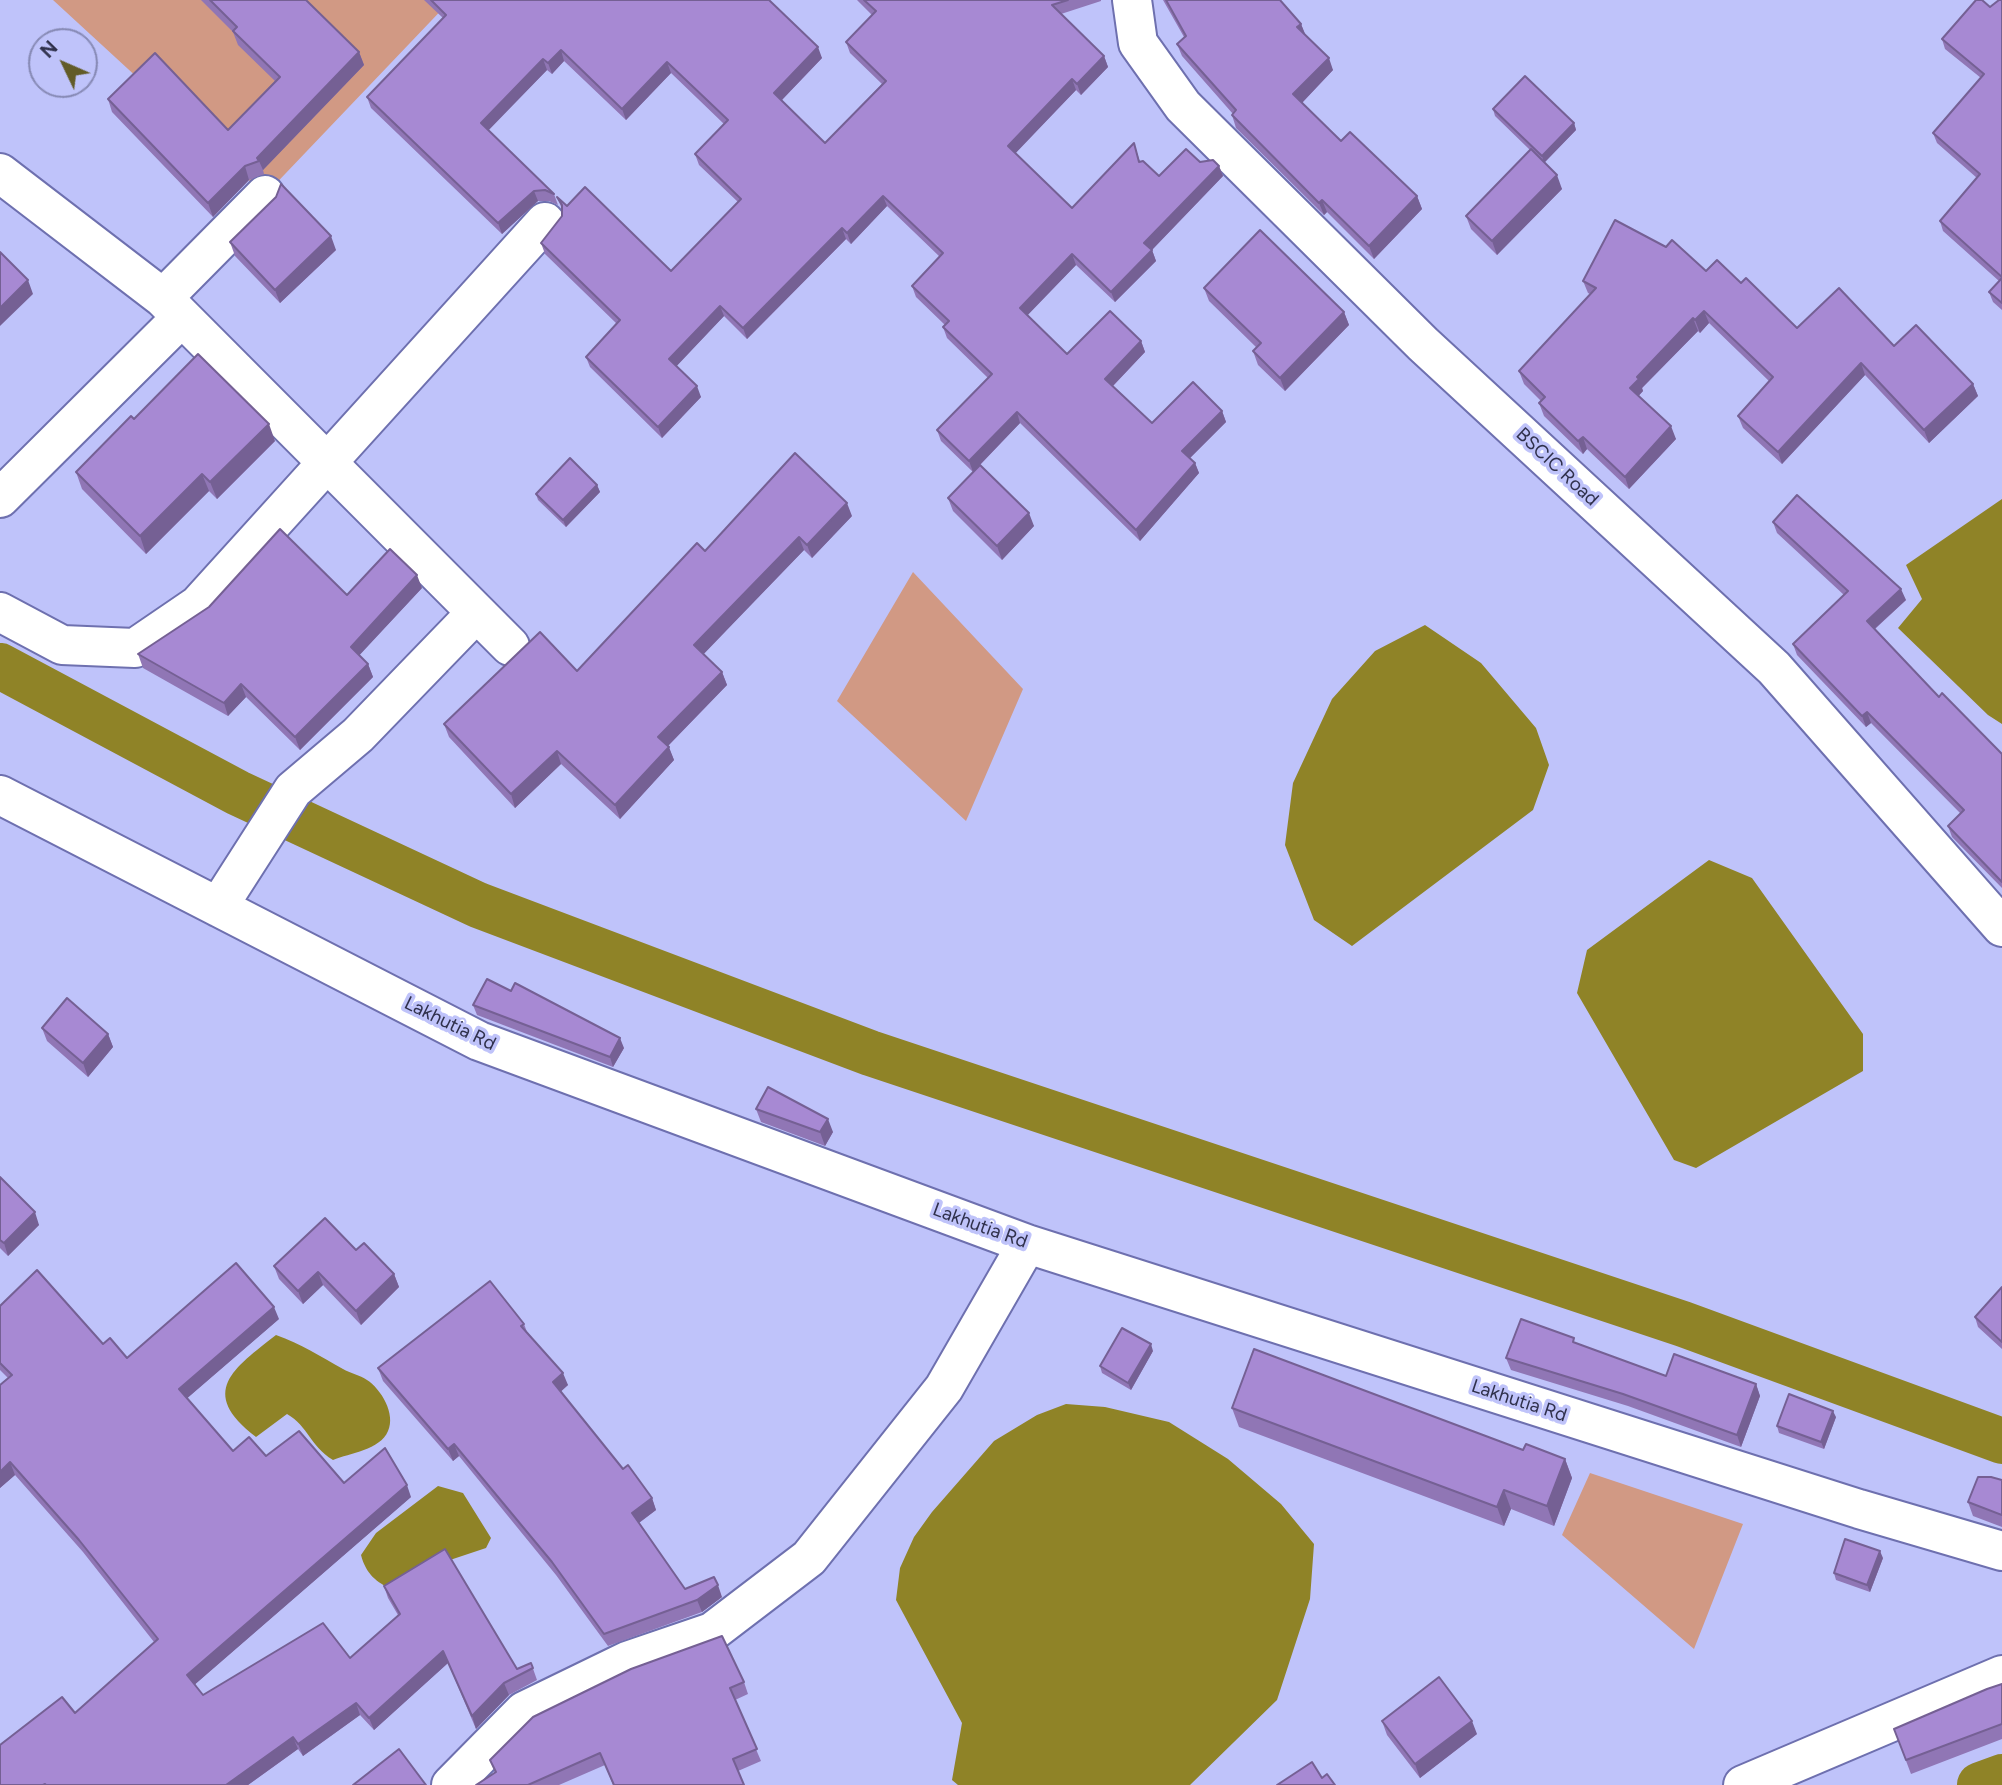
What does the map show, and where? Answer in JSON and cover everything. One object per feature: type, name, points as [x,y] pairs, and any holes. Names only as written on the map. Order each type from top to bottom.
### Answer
[{"type":"street","name":"BSCIC Road","points":[[1132,0],[1138,43],[1183,106],[1423,344],[1774,668],[2002,927]]},
{"type":"street","points":[[5,184],[173,307],[510,646]]},
{"type":"street","points":[[0,498],[173,307],[265,195]]},
{"type":"street","points":[[0,612],[62,645],[135,648],[198,605],[545,222]]},
{"type":"street","points":[[218,907],[293,790],[358,735],[476,613]]},
{"type":"street","name":"Lakhutia Rd","points":[[0,795],[479,1041],[1027,1244],[1860,1509],[2002,1551]]},
{"type":"street","points":[[451,1785],[524,1711],[627,1661],[712,1632],[809,1559],[944,1388],[1027,1244]]},
{"type":"street","points":[[1743,1785],[2002,1675]]},
{"type":"shaded area","points":[[53,0],[451,0],[265,195],[98,41],[98,28],[83,28]]},
{"type":"shaded area","points":[[2002,499],[2002,724],[1988,715],[1898,628],[1922,599],[1906,565]]},
{"type":"shaded area","points":[[913,572],[1023,689],[966,821],[837,701]]},
{"type":"shaded area","points":[[1425,625],[1481,663],[1536,728],[1549,765],[1533,810],[1352,946],[1314,920],[1285,845],[1293,783],[1332,699],[1375,651]]},
{"type":"shaded area","points":[[1709,860],[1752,878],[1863,1034],[1863,1071],[1696,1168],[1674,1160],[1577,993],[1587,950]]},
{"type":"shaded area","points":[[276,1335],[372,1384],[386,1402],[390,1417],[388,1431],[378,1443],[333,1460],[287,1414],[256,1437],[238,1421],[228,1407],[225,1394],[228,1382],[247,1359]]},
{"type":"shaded area","points":[[1066,1404],[1105,1407],[1169,1422],[1228,1459],[1281,1504],[1314,1544],[1310,1599],[1277,1700],[1190,1785],[958,1785],[952,1780],[962,1723],[896,1600],[900,1568],[914,1537],[932,1512],[994,1441],[1037,1415]]},
{"type":"shaded area","points":[[1590,1473],[1743,1524],[1694,1649],[1562,1535]]},
{"type":"shaded area","points":[[438,1486],[463,1493],[491,1538],[486,1548],[444,1562],[393,1590],[372,1577],[361,1555],[376,1533]]},
{"type":"building","points":[[210,0],[306,0],[359,52],[257,158],[259,161],[245,166],[208,203],[108,99],[155,53],[228,130],[280,77],[233,31],[237,27]]},
{"type":"building","points":[[431,0],[769,0],[818,47],[774,93],[825,143],[886,81],[846,42],[876,11],[864,0],[1068,0],[1052,5],[1104,56],[1077,84],[1072,79],[1008,146],[1072,208],[1134,143],[1139,162],[1143,161],[1159,176],[1186,149],[1200,162],[1213,160],[1219,166],[1144,243],[1152,250],[1111,292],[1072,254],[1020,308],[1067,354],[1110,311],[1141,341],[1105,379],[1152,423],[1193,382],[1222,411],[1182,451],[1195,463],[1136,530],[1017,412],[969,461],[937,430],[992,374],[943,327],[949,321],[912,286],[943,253],[883,196],[847,233],[842,228],[743,328],[720,306],[669,359],[697,386],[658,427],[586,357],[620,320],[541,243],[562,216],[562,205],[557,197],[567,206],[585,187],[671,271],[741,199],[695,154],[728,120],[667,62],[622,109],[561,50],[548,63],[543,59],[481,123],[554,194],[545,190],[534,191],[498,223],[367,97],[446,15]]},
{"type":"building","points":[[1166,0],[1280,0],[1301,24],[1297,27],[1329,58],[1293,94],[1341,141],[1350,132],[1417,196],[1369,246],[1322,200],[1319,203],[1232,115],[1236,110],[1177,44],[1186,36]]},
{"type":"building","points":[[1976,0],[1982,0],[1990,7],[2002,0],[2002,277],[1940,221],[1980,174],[1933,133],[1984,74],[1942,39]]},
{"type":"building","points":[[1525,76],[1574,123],[1542,156],[1493,109]]},
{"type":"building","points":[[1531,149],[1557,175],[1492,241],[1466,216]]},
{"type":"building","points":[[281,184],[331,236],[275,290],[230,242],[276,197]]},
{"type":"building","points":[[1615,220],[1666,247],[1672,240],[1706,271],[1717,260],[1741,283],[1746,278],[1797,328],[1839,288],[1894,346],[1916,325],[1973,384],[1924,430],[1861,363],[1778,452],[1738,416],[1773,377],[1704,311],[1695,320],[1693,318],[1637,377],[1639,379],[1630,388],[1671,426],[1625,477],[1583,437],[1578,441],[1539,403],[1545,397],[1519,371],[1596,288],[1583,281]]},
{"type":"building","points":[[1260,230],[1344,312],[1280,378],[1253,351],[1261,343],[1204,288]]},
{"type":"building","points":[[0,252],[28,280],[0,308]]},
{"type":"building","points":[[2002,278],[2002,303],[1989,292]]},
{"type":"building","points":[[198,354],[269,424],[210,482],[202,474],[140,536],[76,472],[131,416],[134,419]]},
{"type":"building","points":[[795,453],[847,503],[807,545],[799,537],[694,645],[722,672],[658,737],[669,747],[615,805],[557,751],[511,794],[444,724],[540,632],[577,671],[697,543],[705,551]]},
{"type":"building","points":[[570,458],[597,485],[563,520],[536,494]]},
{"type":"building","points":[[980,465],[1029,513],[997,546],[948,498]]},
{"type":"building","points":[[1797,495],[1901,589],[1867,621],[1939,697],[1942,693],[2002,754],[2002,882],[1948,826],[1964,810],[1867,712],[1862,716],[1793,644],[1848,591],[1773,522]]},
{"type":"building","points":[[280,529],[347,595],[390,549],[417,575],[351,647],[368,664],[295,737],[241,684],[224,703],[138,654],[209,607]]},
{"type":"building","points":[[487,979],[511,991],[515,983],[620,1038],[610,1057],[473,1005]]},
{"type":"building","points":[[67,998],[108,1034],[83,1063],[42,1028]]},
{"type":"building","points":[[768,1087],[828,1119],[820,1132],[756,1109]]},
{"type":"building","points":[[0,1177],[35,1212],[4,1243],[0,1240]]},
{"type":"building","points":[[325,1218],[356,1250],[364,1243],[394,1274],[356,1311],[318,1272],[298,1291],[274,1266]]},
{"type":"building","points":[[236,1263],[274,1307],[179,1389],[233,1451],[249,1437],[266,1456],[299,1431],[344,1483],[385,1448],[407,1485],[187,1675],[203,1695],[323,1623],[350,1658],[400,1614],[384,1586],[445,1549],[517,1669],[531,1663],[533,1668],[504,1683],[472,1716],[443,1651],[369,1718],[356,1703],[298,1744],[293,1737],[226,1785],[0,1785],[0,1745],[62,1697],[75,1713],[158,1639],[79,1540],[10,1462],[0,1472],[0,1385],[12,1375],[0,1363],[0,1306],[37,1270],[103,1344],[110,1338],[127,1358]]},
{"type":"building","points":[[490,1281],[524,1324],[521,1326],[563,1373],[553,1382],[623,1469],[628,1465],[652,1498],[632,1513],[685,1589],[714,1577],[718,1585],[697,1600],[604,1634],[552,1562],[454,1444],[448,1449],[378,1368]]},
{"type":"building","points":[[2002,1287],[2002,1342],[1975,1317]]},
{"type":"building","points":[[1521,1319],[1574,1338],[1573,1342],[1666,1376],[1674,1354],[1756,1384],[1737,1435],[1623,1394],[1506,1358]]},
{"type":"building","points":[[1122,1328],[1151,1344],[1128,1383],[1100,1366]]},
{"type":"building","points":[[1254,1349],[1523,1450],[1526,1444],[1565,1459],[1547,1506],[1504,1490],[1497,1507],[1232,1408]]},
{"type":"building","points":[[1789,1394],[1833,1411],[1821,1442],[1777,1426]]},
{"type":"building","points":[[1978,1477],[2002,1480],[2002,1515],[1968,1502]]},
{"type":"building","points":[[1845,1539],[1880,1551],[1867,1585],[1834,1573]]},
{"type":"building","points":[[722,1636],[744,1682],[730,1688],[757,1749],[733,1759],[744,1785],[614,1785],[600,1753],[528,1785],[476,1785],[496,1772],[490,1760],[533,1717],[631,1669]]},
{"type":"building","points":[[1439,1677],[1472,1721],[1415,1764],[1382,1721]]},
{"type":"building","points":[[2002,1684],[2002,1724],[1906,1760],[1894,1729]]},
{"type":"building","points":[[399,1749],[426,1785],[353,1785]]},
{"type":"building","points":[[1312,1762],[1322,1778],[1327,1774],[1335,1785],[1277,1785]]},
{"type":"waterway","points":[[0,666],[238,793],[478,905],[870,1053],[1683,1324],[2002,1441]]},
{"type":"waterway","points":[[1980,1785],[2002,1777]]}]
